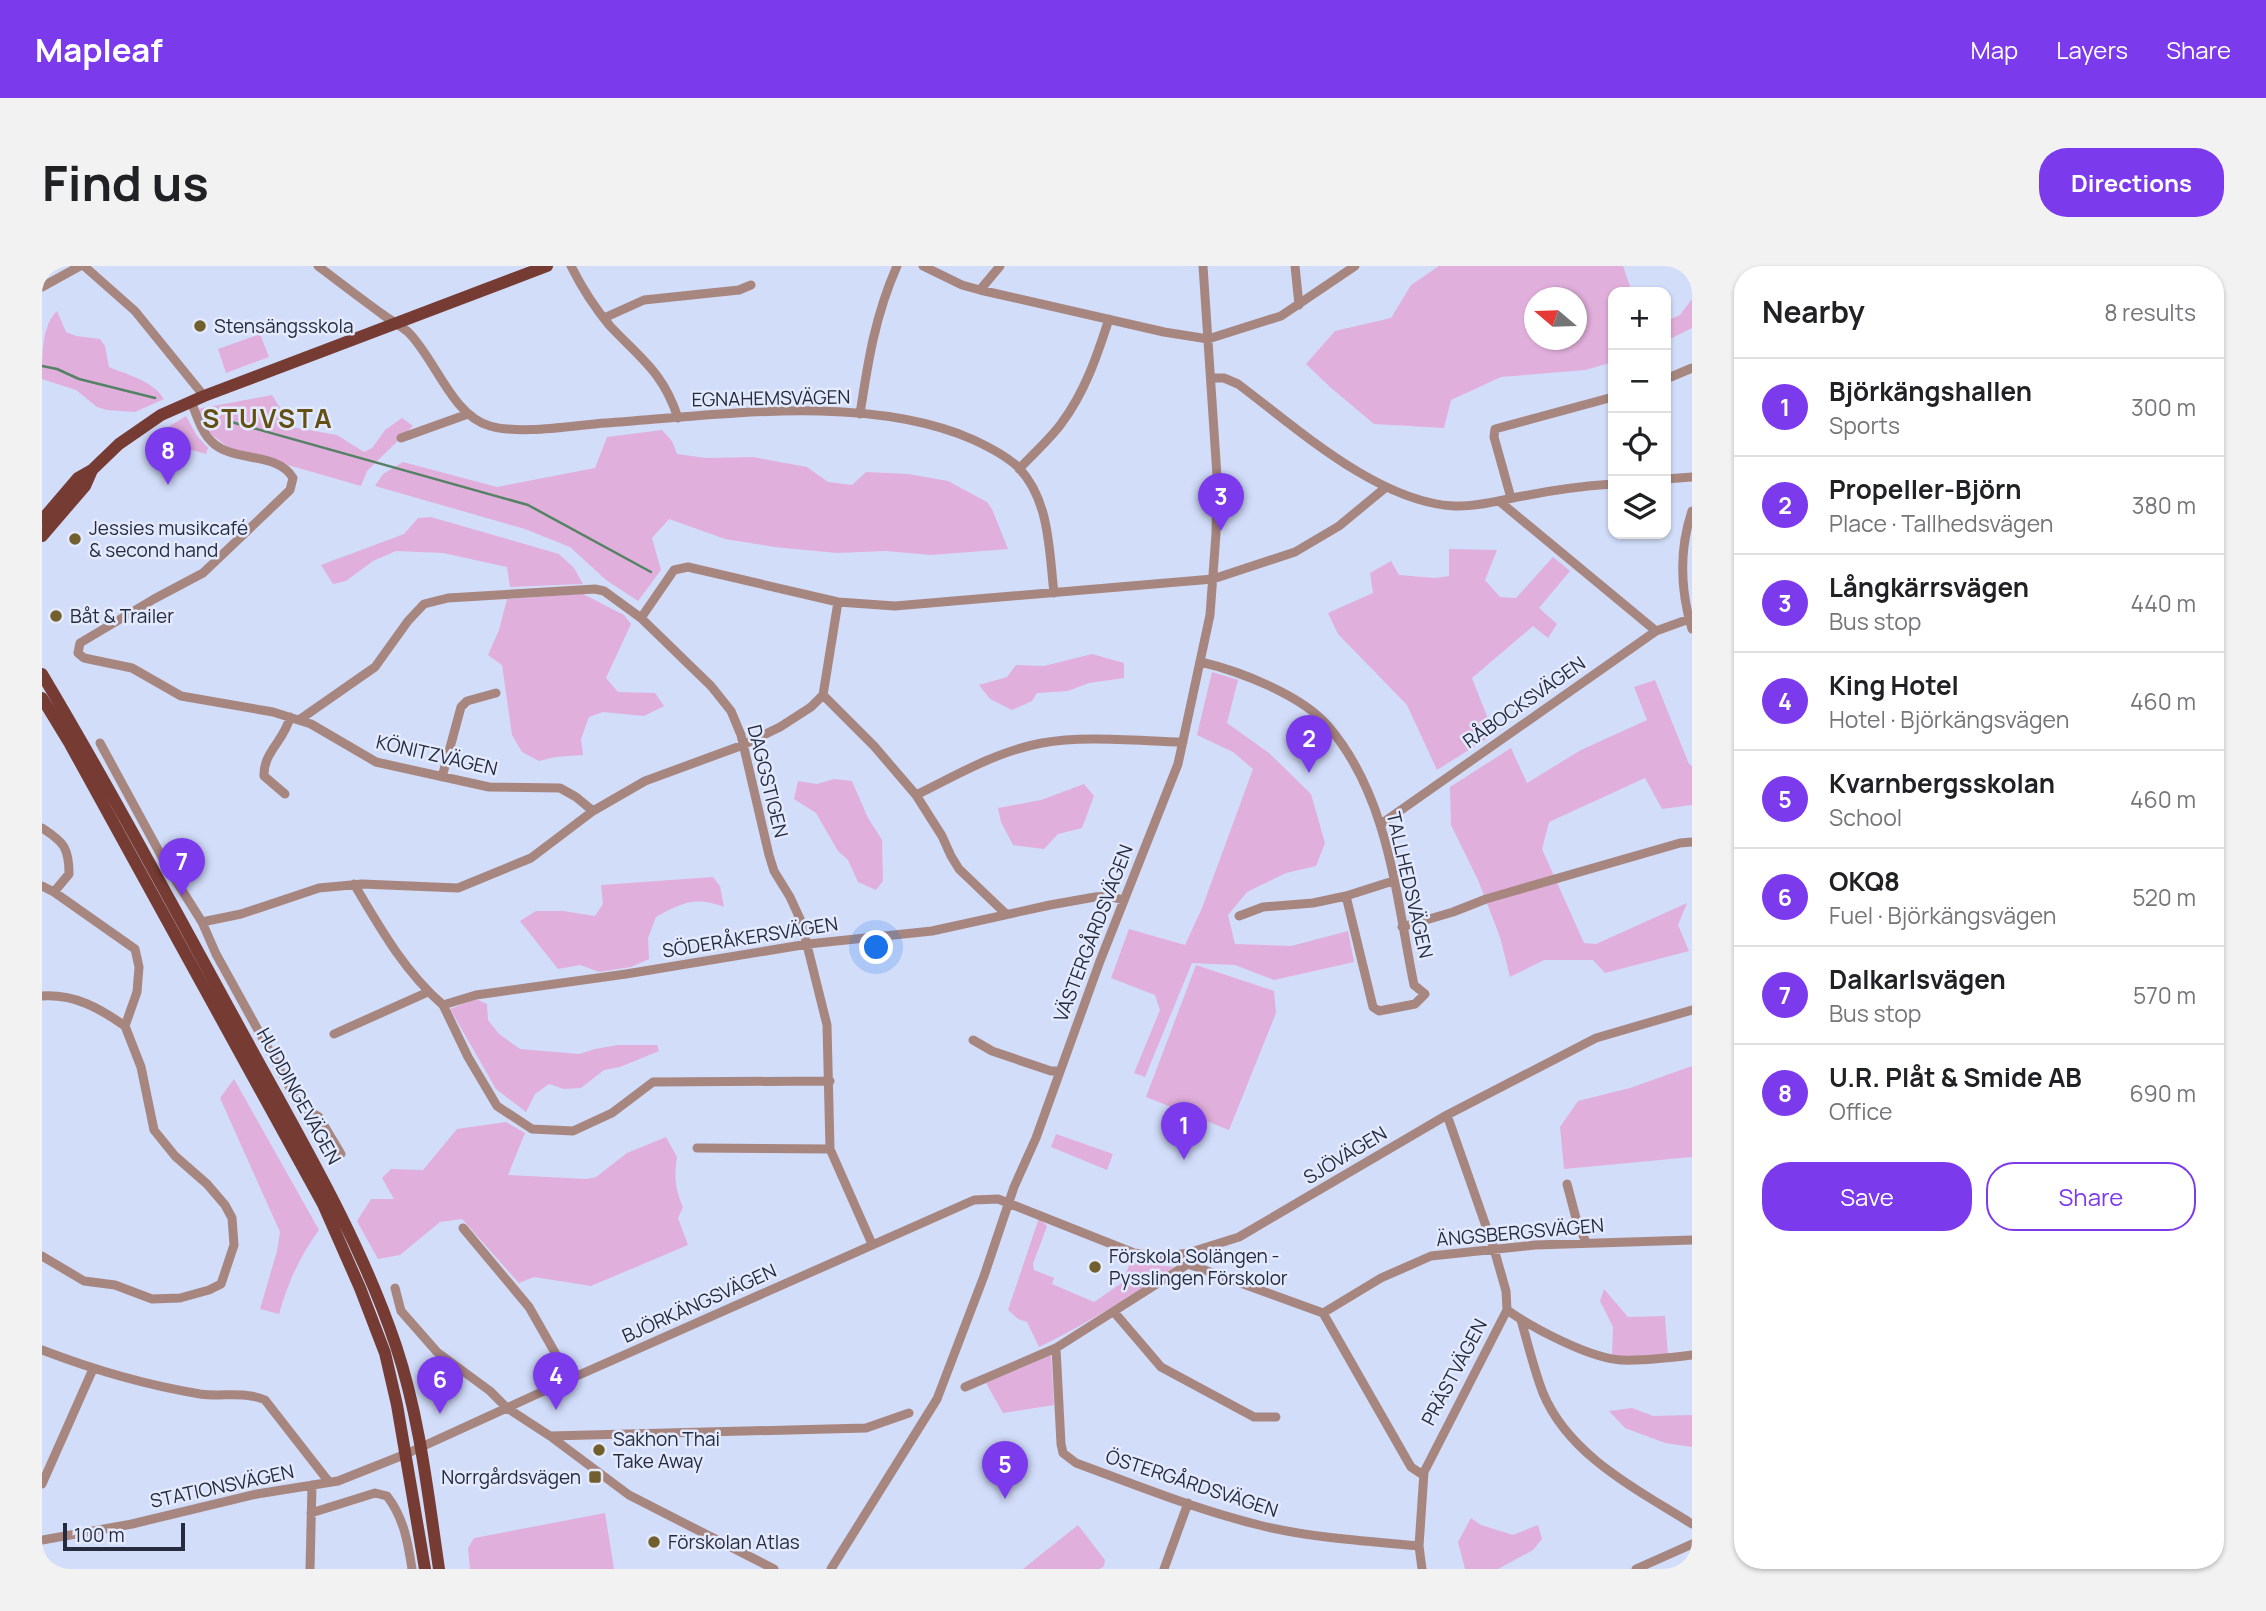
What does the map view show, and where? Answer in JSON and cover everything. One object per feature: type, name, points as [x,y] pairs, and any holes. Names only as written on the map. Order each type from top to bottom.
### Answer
[{"type":"main road","points":[[42,520],[78,478],[92,470],[143,426],[204,396],[542,267]]},
{"type":"main road","points":[[42,536],[85,486],[92,470]]},
{"type":"main road","name":"HUDDINGEVÄGEN","points":[[42,674],[98,769],[337,1206],[372,1281],[397,1348],[411,1399],[439,1569]]},
{"type":"main road","name":"HUDDINGEVÄGEN","points":[[42,698],[70,744],[323,1204],[360,1288],[385,1353],[406,1454],[425,1569]]},
{"type":"street","points":[[42,287],[82,266],[135,311],[204,396]]},
{"type":"street","name":"EGNAHEMSVÄGEN","points":[[318,266],[407,331],[468,414],[488,426],[502,429],[804,411],[860,414],[956,432],[987,446],[1019,469],[1043,511],[1054,593]]},
{"type":"street","points":[[571,266],[585,294],[604,318],[656,372],[669,393],[678,418]]},
{"type":"street","points":[[860,414],[868,355],[877,316],[897,266]]},
{"type":"street","points":[[923,266],[962,285],[980,290],[1164,332],[1208,338],[1266,322],[1299,305],[1355,266]]},
{"type":"street","points":[[980,290],[1000,266]]},
{"type":"street","name":"VÄSTERGÅRDSVÄGEN","points":[[831,1569],[937,1399],[1123,900],[1170,788],[1201,662],[1210,615],[1213,579],[1217,476],[1203,266]]},
{"type":"street","points":[[1295,266],[1299,305]]},
{"type":"street","points":[[604,318],[644,300],[739,290],[751,285]]},
{"type":"street","points":[[1019,469],[1060,425],[1084,387],[1097,358],[1109,318]]},
{"type":"street","points":[[1671,377],[1692,368]]},
{"type":"street","points":[[1211,378],[1224,377],[1238,384],[1345,464],[1385,488],[1455,506],[1608,485]]},
{"type":"street","points":[[1511,498],[1494,437],[1495,429],[1608,398]]},
{"type":"street","name":"KÖNITZVÄGEN","points":[[191,402],[205,434],[213,444],[284,468],[290,472],[293,483],[290,490],[203,573],[80,643],[78,653],[84,658],[132,668],[181,696],[311,724],[376,762],[489,787],[560,788],[593,811]]},
{"type":"street","points":[[401,438],[468,414]]},
{"type":"street","points":[[1671,479],[1692,477]]},
{"type":"street","points":[[641,618],[674,570],[688,567],[838,602],[911,606],[1213,579],[1295,552],[1339,526],[1385,488]]},
{"type":"street","points":[[1499,501],[1656,631]]},
{"type":"street","points":[[1691,622],[1682,557],[1692,511]]},
{"type":"street","name":"DAGGSTIGEN","points":[[295,719],[375,667],[408,621],[424,604],[448,598],[595,589],[604,591],[641,618],[711,686],[731,712],[743,746],[769,855],[790,897],[808,944],[828,1032],[830,1149],[872,1244]]},
{"type":"street","points":[[202,922],[241,914],[319,888],[354,884],[458,888],[531,858],[593,811],[645,781],[743,746],[818,702],[823,695],[838,602]]},
{"type":"street","name":"RÅBOCKSVÄGEN","points":[[1381,824],[1656,631],[1691,622]]},
{"type":"street","name":"TALLHEDSVÄGEN","points":[[1201,662],[1284,692],[1327,724],[1356,764],[1381,824],[1414,985],[1425,994],[1415,1004],[1379,1011],[1373,1007],[1346,896]]},
{"type":"street","points":[[442,777],[461,707],[467,701],[496,693]]},
{"type":"street","points":[[823,695],[874,746],[916,795],[959,869],[1006,914]]},
{"type":"street","points":[[285,794],[264,776],[263,764],[295,719]]},
{"type":"street","points":[[916,795],[986,760],[1043,742],[1183,742]]},
{"type":"street","name":"HUDDINGEVÄGEN","points":[[100,743],[168,868],[202,922],[216,954],[300,1106],[319,1117],[341,1154]]},
{"type":"street","points":[[42,828],[57,837],[69,853],[69,874],[54,892]]},
{"type":"street","points":[[1402,927],[1486,899],[1680,843],[1692,842]]},
{"type":"street","points":[[1239,916],[1263,907],[1313,903],[1346,896],[1393,881]]},
{"type":"street","points":[[354,884],[397,956],[443,1005],[468,1058],[497,1105],[533,1129],[573,1131],[612,1113],[653,1082],[830,1081]]},
{"type":"street","points":[[42,886],[135,949],[139,967],[136,992],[125,1026]]},
{"type":"street","name":"SÖDERÅKERSVÄGEN","points":[[443,1005],[476,995],[808,944],[932,930],[1095,897],[1109,896],[1123,900]]},
{"type":"street","points":[[334,1034],[428,992]]},
{"type":"street","points":[[42,996],[60,995],[80,1000],[125,1026],[141,1067],[154,1130],[175,1156],[207,1184],[225,1205],[232,1217],[234,1245],[221,1284],[180,1298],[152,1299],[115,1285],[84,1281],[42,1255]]},
{"type":"street","name":"SJÖVÄGEN","points":[[1009,1203],[1134,1253],[1162,1257],[1188,1253],[1239,1237],[1447,1115],[1596,1038],[1692,1010]]},
{"type":"street","points":[[973,1040],[992,1051],[1058,1071]]},
{"type":"street","name":"PRÄSTVÄGEN","points":[[1422,1569],[1419,1546],[1423,1475],[1507,1310],[1506,1290],[1494,1249],[1447,1115]]},
{"type":"street","points":[[697,1148],[830,1149]]},
{"type":"street","points":[[1567,1184],[1577,1222],[1586,1242]]},
{"type":"street","name":"BJÖRKÄNGSVÄGEN","points":[[406,1454],[974,1200],[994,1199],[1009,1203]]},
{"type":"street","points":[[463,1228],[529,1307],[570,1379]]},
{"type":"street","name":"ÄNGSBERGSVÄGEN","points":[[1323,1312],[1381,1278],[1431,1256],[1586,1242],[1692,1240]]},
{"type":"street","points":[[965,1387],[1056,1348],[1188,1264],[1323,1312],[1411,1467],[1423,1475]]},
{"type":"street","points":[[395,1288],[401,1311],[426,1341],[490,1391],[507,1408],[638,1501],[774,1569]]},
{"type":"street","points":[[1507,1310],[1521,1320],[1578,1348],[1619,1360],[1672,1358],[1692,1354]]},
{"type":"street","points":[[1114,1312],[1161,1367],[1254,1417],[1276,1417]]},
{"type":"street","points":[[1521,1320],[1544,1394],[1562,1425],[1589,1456],[1692,1524]]},
{"type":"street","name":"ÖSTERGÅRDSVÄGEN","points":[[1056,1348],[1063,1453],[1076,1463],[1257,1525],[1304,1535],[1419,1546]]},
{"type":"street","points":[[42,1350],[139,1382],[203,1394],[256,1396],[265,1400],[329,1482]]},
{"type":"street","points":[[42,1484],[93,1369]]},
{"type":"street","points":[[550,1436],[866,1428],[909,1413]]},
{"type":"street","name":"STATIONSVÄGEN","points":[[42,1540],[132,1524],[257,1494],[329,1482],[406,1454]]},
{"type":"street","points":[[310,1569],[312,1485]]},
{"type":"street","points":[[311,1513],[375,1493],[387,1496],[400,1517],[407,1537],[412,1569]]},
{"type":"street","points":[[1164,1569],[1188,1503]]},
{"type":"street","points":[[1636,1569],[1692,1544]]},
{"type":"shaded area","points":[[1439,266],[1623,266],[1630,287],[1608,287],[1608,363],[1585,370],[1501,377],[1451,400],[1444,428],[1374,424],[1306,364],[1335,331],[1391,318],[1411,285]]},
{"type":"shaded area","points":[[1692,299],[1692,328],[1671,338],[1671,319],[1680,315]]},
{"type":"shaded area","points":[[57,311],[66,332],[100,339],[105,346],[109,367],[147,383],[164,399],[135,412],[107,410],[97,407],[76,390],[42,379],[46,332]]},
{"type":"shaded area","points":[[260,334],[269,357],[226,373],[218,349]]},
{"type":"shaded area","points":[[272,395],[292,427],[337,435],[364,452],[372,448],[385,430],[402,418],[413,426],[367,471],[361,486],[229,448],[208,432],[198,409]]},
{"type":"shaded area","points":[[186,416],[197,436],[208,448],[206,454],[156,440],[157,434]]},
{"type":"shaded area","points":[[662,430],[672,441],[677,454],[706,458],[753,457],[807,467],[828,482],[852,485],[866,472],[908,474],[948,481],[987,502],[1008,549],[931,555],[886,551],[837,553],[725,539],[669,519],[652,538],[661,570],[638,601],[606,580],[570,547],[525,529],[375,486],[383,474],[403,462],[497,487],[595,468],[607,437]]},
{"type":"shaded area","points":[[431,517],[559,554],[574,568],[583,584],[510,587],[507,567],[443,553],[396,551],[373,561],[346,581],[333,584],[321,565],[404,534],[418,518]]},
{"type":"shaded area","points":[[1449,549],[1497,550],[1485,580],[1500,597],[1516,598],[1553,557],[1570,571],[1539,608],[1557,624],[1548,638],[1533,626],[1472,678],[1494,734],[1437,770],[1407,705],[1338,634],[1328,613],[1373,593],[1370,573],[1391,561],[1399,575],[1435,578],[1449,576]]},
{"type":"shaded area","points":[[583,594],[624,615],[631,624],[606,678],[618,692],[655,693],[664,706],[644,716],[603,712],[589,717],[581,739],[583,755],[539,761],[522,752],[512,735],[502,665],[488,655],[499,630],[507,599]]},
{"type":"shaded area","points":[[1092,654],[1124,663],[1124,678],[1089,683],[1068,691],[1037,693],[1032,701],[1012,710],[990,699],[979,685],[1007,677],[1016,665],[1044,666]]},
{"type":"shaded area","points":[[1212,672],[1238,680],[1227,723],[1269,753],[1311,794],[1325,843],[1316,866],[1286,873],[1247,892],[1228,915],[1235,944],[1291,946],[1348,931],[1354,962],[1274,980],[1235,965],[1192,963],[1145,1077],[1134,1073],[1160,1010],[1155,995],[1111,978],[1129,929],[1185,945],[1202,908],[1253,769],[1233,752],[1197,735]]},
{"type":"shaded area","points":[[1655,680],[1692,766],[1692,805],[1662,809],[1645,778],[1549,822],[1542,849],[1584,943],[1596,944],[1687,903],[1678,925],[1689,951],[1605,973],[1593,960],[1544,960],[1510,977],[1500,937],[1478,880],[1451,825],[1450,787],[1511,748],[1527,783],[1581,750],[1647,720],[1634,687]]},
{"type":"shaded area","points":[[834,779],[852,781],[868,818],[882,840],[883,881],[876,890],[858,882],[848,860],[838,851],[816,813],[794,799],[798,781],[817,784]]},
{"type":"shaded area","points":[[1084,784],[1094,796],[1082,828],[1058,834],[1044,849],[1013,845],[1001,822],[998,808],[1041,800]]},
{"type":"shaded area","points":[[713,877],[720,886],[724,907],[704,902],[688,903],[656,917],[648,938],[649,959],[631,967],[599,972],[580,965],[558,969],[520,921],[536,911],[563,911],[595,916],[603,904],[601,885]]},
{"type":"shaded area","points":[[1196,965],[1274,991],[1276,1013],[1229,1130],[1146,1097]]},
{"type":"shaded area","points":[[476,999],[487,1004],[488,1020],[499,1034],[520,1049],[579,1054],[618,1045],[657,1045],[659,1051],[620,1067],[604,1070],[581,1088],[564,1089],[549,1084],[535,1094],[526,1112],[496,1089],[450,1009]]},
{"type":"shaded area","points":[[1692,1066],[1692,1157],[1564,1169],[1560,1127],[1578,1101],[1630,1088]]},
{"type":"shaded area","points":[[234,1079],[319,1230],[295,1271],[279,1314],[260,1309],[280,1232],[220,1098]]},
{"type":"shaded area","points":[[506,1122],[525,1133],[508,1175],[587,1179],[596,1177],[627,1153],[666,1137],[677,1157],[676,1182],[683,1207],[678,1218],[688,1245],[591,1286],[534,1277],[519,1283],[462,1219],[440,1222],[400,1255],[378,1259],[357,1221],[371,1199],[394,1199],[382,1178],[391,1169],[423,1170],[457,1129]]},
{"type":"shaded area","points":[[1056,1134],[1113,1154],[1107,1170],[1051,1147]]},
{"type":"shaded area","points":[[1039,1218],[1047,1226],[1033,1264],[1034,1270],[1054,1278],[1052,1284],[1094,1302],[1123,1282],[1130,1262],[1174,1267],[1125,1299],[1039,1347],[1027,1322],[1018,1319],[1008,1310]]},
{"type":"shaded area","points":[[1604,1289],[1628,1317],[1665,1316],[1668,1355],[1635,1358],[1612,1356],[1613,1327],[1600,1301]]},
{"type":"shaded area","points":[[1051,1355],[1054,1405],[1003,1413],[986,1383]]},
{"type":"shaded area","points":[[1632,1408],[1653,1416],[1692,1415],[1692,1447],[1665,1443],[1625,1428],[1609,1411]]},
{"type":"shaded area","points":[[605,1513],[614,1569],[470,1569],[468,1548],[474,1538]]},
{"type":"shaded area","points":[[1471,1518],[1481,1525],[1513,1535],[1538,1525],[1542,1539],[1533,1550],[1498,1569],[1465,1569],[1458,1542]]},
{"type":"shaded area","points":[[1078,1525],[1105,1560],[1104,1566],[1100,1569],[1023,1569]]},
{"type":"waterway","points":[[42,366],[57,369],[79,379],[155,398]]},
{"type":"waterway","points":[[228,421],[528,505],[651,572]]},
{"type":"place","name":"Stensängsskola","points":[[200,326]]},
{"type":"place","name":"U.R. Plåt & Smide AB","points":[[168,485]]},
{"type":"place","name":"Långkärrsvägen","points":[[1221,531]]},
{"type":"place","name":"Jessies musikcafé & second hand","points":[[75,539]]},
{"type":"place","name":"Båt & Trailer","points":[[56,616]]},
{"type":"place","name":"Propeller-Björn","points":[[1309,773]]},
{"type":"place","name":"Dalkarlsvägen","points":[[182,896]]},
{"type":"place","name":"Björkängshallen","points":[[1184,1160]]},
{"type":"place","name":"Förskola Solängen - Pysslingen Förskolor","points":[[1095,1267]]},
{"type":"place","name":"King Hotel","points":[[556,1410]]},
{"type":"place","name":"OKQ8","points":[[440,1414]]},
{"type":"place","name":"Sakhon Thai Take Away","points":[[599,1450]]},
{"type":"place","name":"Norrgårdsvägen","points":[[595,1477]]},
{"type":"place","name":"Kvarnbergsskolan","points":[[1005,1499]]},
{"type":"place","name":"Förskolan Atlas","points":[[654,1542]]},
{"type":"district","name":"STUVSTA","points":[[268,418]]}]
